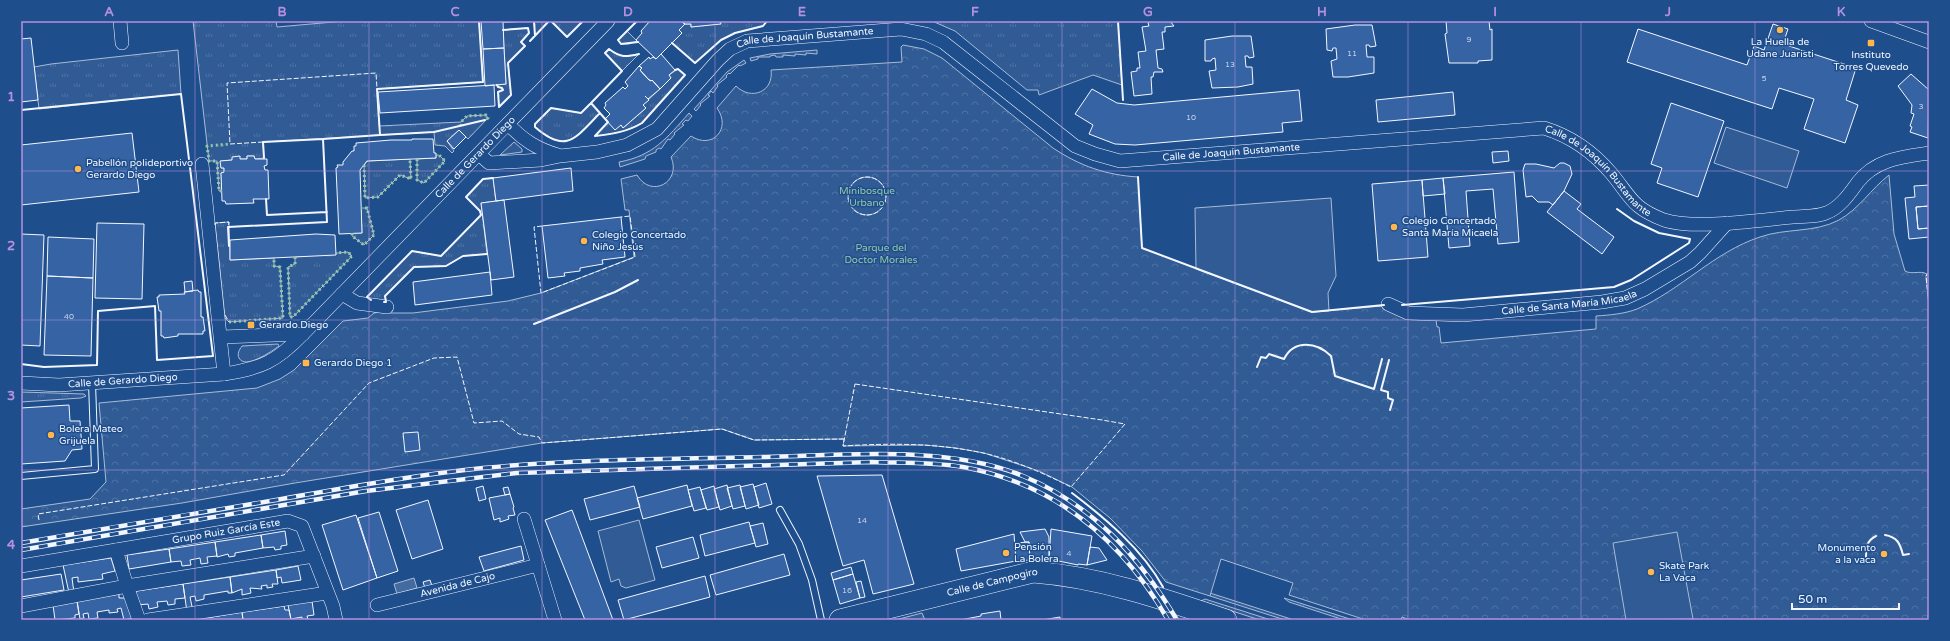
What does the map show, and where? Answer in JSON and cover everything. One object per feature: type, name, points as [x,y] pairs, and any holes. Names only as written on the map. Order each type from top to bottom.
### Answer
[{"type":"highway","name":"Calle de Campogiro","points":[[840,620],[1034,572],[1089,580],[1145,594],[1226,620]]},
{"type":"street","points":[[120,21],[122,43]]},
{"type":"street","name":"Calle de Gerardo Diego","points":[[21,383],[59,385],[224,374],[251,370],[280,356],[608,21]]},
{"type":"street","points":[[1871,21],[1929,42]]},
{"type":"street","name":"Calle de Joaquín Bustamante","points":[[479,154],[489,163],[541,160],[560,156],[597,152],[627,145],[657,129],[718,60],[730,49],[747,41],[901,30],[926,34],[942,42],[1075,146],[1120,162],[1544,128],[1560,133],[1574,141],[1597,159],[1610,173],[1632,202],[1641,210],[1665,220],[1681,224],[1727,223],[1826,214],[1846,198],[1868,173],[1884,162],[1897,158],[1929,154]]},
{"type":"street","name":"Calle de Joaquín Bustamante","points":[[508,124],[528,142],[542,150],[560,156]]},
{"type":"street","points":[[202,164],[224,374]]},
{"type":"street","name":"Calle de Santa María Micaela","points":[[1388,304],[1408,313],[1463,315],[1602,302],[1625,298],[1645,289],[1690,262],[1727,223]]},
{"type":"street","points":[[342,294],[357,303],[387,307]]},
{"type":"street","points":[[221,337],[303,334]]},
{"type":"street","points":[[524,519],[555,620]]},
{"type":"street","name":"Grupo Ruiz García Este","points":[[21,566],[288,521],[302,526],[333,606],[336,620]]},
{"type":"street","points":[[116,550],[139,620]]},
{"type":"street","points":[[21,606],[127,586],[314,556]]},
{"type":"street","name":"Avenida de Cajo","points":[[377,605],[538,565]]},
{"type":"street","points":[[148,620],[328,593]]},
{"type":"lane","points":[[21,476],[95,469],[92,383]]},
{"type":"lane","points":[[780,510],[799,544],[812,580],[821,620]]},
{"type":"green space","points":[[193,21],[276,21],[277,27],[345,21],[479,21],[483,82],[377,89],[379,126],[461,122],[467,116],[486,115],[488,118],[468,139],[459,130],[447,141],[454,151],[452,153],[445,146],[435,145],[434,132],[263,142],[264,158],[255,159],[254,156],[247,156],[247,159],[240,159],[239,156],[232,160],[221,161],[221,168],[224,168],[224,172],[221,173],[222,191],[219,191],[217,161],[209,161]]},
{"type":"green space","points":[[534,21],[549,21],[535,36]]},
{"type":"green space","points":[[551,21],[583,21],[567,37]]},
{"type":"green space","points":[[720,21],[767,21],[763,26],[735,33],[721,40],[695,63],[672,43],[682,33],[679,30],[685,24],[691,24],[691,27],[721,23]]},
{"type":"green space","points":[[932,21],[1118,21],[1122,85],[1093,75],[1039,95],[1038,90],[1027,90],[955,31]]},
{"type":"green space","points":[[528,28],[529,33],[521,42],[525,46],[508,63],[511,95],[499,107],[498,92],[503,90],[497,85],[506,84],[503,30]]},
{"type":"green space","points":[[627,31],[637,41],[629,44],[621,44],[618,40]]},
{"type":"green space","name":"Parque del Doctor Morales","points":[[903,45],[924,49],[942,58],[1053,148],[1073,160],[1104,172],[1138,177],[1142,248],[1312,312],[1382,306],[1436,320],[1437,327],[1439,327],[1441,343],[1596,329],[1596,316],[1612,315],[1637,309],[1668,292],[1712,261],[1743,244],[1770,234],[1820,227],[1839,220],[1859,205],[1876,186],[1889,175],[1894,234],[1905,271],[1910,273],[1922,272],[1927,274],[1929,306],[1929,620],[1410,620],[1402,617],[1401,620],[1366,620],[1289,595],[1293,583],[1221,559],[1210,596],[1166,582],[1142,551],[1110,518],[1072,487],[1039,471],[984,453],[956,448],[925,445],[843,446],[844,439],[754,440],[722,429],[542,443],[182,503],[21,527],[21,509],[90,499],[106,482],[99,403],[257,388],[280,379],[294,370],[343,321],[368,318],[374,313],[387,311],[387,313],[413,313],[508,301],[541,293],[634,257],[629,210],[625,210],[621,179],[637,175],[643,182],[650,186],[657,186],[669,180],[672,174],[673,166],[671,157],[691,136],[699,140],[706,140],[712,139],[718,135],[721,130],[722,123],[721,116],[717,108],[736,86],[742,91],[748,93],[760,92],[769,84],[771,70],[902,62],[901,47]]},
{"type":"green space","points":[[609,49],[624,56],[639,54],[622,71],[605,53]]},
{"type":"green space","points":[[178,50],[181,94],[39,109],[34,67]]},
{"type":"green space","points":[[817,50],[817,54],[795,54],[795,56],[783,55],[783,57],[776,57],[775,55],[770,57],[758,57],[758,59],[751,61],[750,58],[770,54]]},
{"type":"green space","points":[[744,60],[746,63],[740,66],[739,65],[730,74],[729,73],[726,76],[727,77],[717,85],[718,86],[713,93],[711,91],[708,95],[710,96],[700,104],[701,105],[696,111],[694,109],[727,72]]},
{"type":"green space","points":[[678,69],[685,75],[642,123],[625,131],[595,136],[608,122],[621,125],[623,128],[646,108],[643,105],[671,78],[669,75]]},
{"type":"green space","points":[[591,103],[600,113],[570,140],[555,140],[535,127],[535,124],[551,108],[581,113]]},
{"type":"green space","points":[[689,113],[692,116],[688,121],[686,120],[682,124],[684,125],[674,133],[675,134],[670,140],[668,139],[661,149],[659,148],[656,152],[646,156],[645,159],[620,167],[619,162],[641,155],[658,145]]},
{"type":"green space","points":[[1726,127],[1799,151],[1787,188],[1714,163]]},
{"type":"green space","points":[[514,142],[522,149],[522,152],[500,155]]},
{"type":"green space","points":[[436,155],[439,155],[445,161],[424,183],[417,180],[417,159],[436,158]]},
{"type":"green space","points":[[410,159],[411,179],[400,175],[378,197],[365,198],[364,165],[367,161]]},
{"type":"green space","name":"Minibosque Urbano","points":[[867,177],[877,180],[883,186],[886,196],[883,206],[877,212],[867,215],[857,212],[851,206],[848,196],[851,186],[857,180]]},
{"type":"green space","points":[[493,178],[496,201],[481,203],[487,254],[463,256],[446,266],[414,267],[385,296],[386,302],[378,303],[367,297],[412,251],[441,256],[481,215],[480,211],[466,197],[483,179]]},
{"type":"green space","points":[[1331,198],[1336,276],[1328,293],[1329,311],[1312,312],[1196,269],[1195,208]]},
{"type":"green space","points":[[361,208],[367,208],[374,235],[364,245],[352,236],[352,233],[362,233]]},
{"type":"green space","points":[[229,222],[230,260],[274,258],[274,266],[280,267],[283,318],[229,322],[225,318],[215,223]]},
{"type":"green space","points":[[348,252],[352,256],[293,317],[290,317],[288,267],[295,264],[295,257]]},
{"type":"green space","points":[[278,344],[279,346],[271,352],[252,361],[242,361],[238,356],[242,346]]},
{"type":"green space","points":[[21,392],[84,394],[86,396],[81,398],[21,402]]},
{"type":"green space","points":[[639,520],[655,580],[626,588],[621,586],[619,579],[611,582],[598,531]]},
{"type":"green space","name":"Skate Park La Vaca","points":[[1677,532],[1693,619],[1626,620],[1613,543]]},
{"type":"green space","points":[[1210,593],[1294,620],[1285,620],[1210,596]]},
{"type":"green space","points":[[1284,598],[1353,620],[1344,620],[1289,602]]},
{"type":"green space","points":[[1205,599],[1271,620],[1260,620],[1201,601]]},
{"type":"green space","points":[[922,613],[925,620],[895,620]]},
{"type":"shaded area","points":[[414,578],[417,588],[397,594],[394,584]]},
{"type":"building","points":[[481,21],[503,21],[504,48],[483,49]]},
{"type":"building","points":[[650,21],[681,21],[685,24],[679,30],[682,33],[656,59],[636,40],[642,33],[641,31]]},
{"type":"building","points":[[681,21],[720,21],[721,24],[691,27],[691,24],[685,24]]},
{"type":"building","points":[[1151,21],[1170,21],[1174,26],[1165,27],[1165,32],[1162,32],[1164,49],[1156,50],[1158,68],[1162,69],[1163,72],[1154,72],[1153,77],[1151,77],[1152,94],[1134,96],[1131,72],[1137,71],[1137,68],[1140,68],[1138,52],[1146,51],[1142,27],[1149,26],[1148,23]]},
{"type":"building","points":[[1446,21],[1489,21],[1490,30],[1492,29],[1492,60],[1478,61],[1478,63],[1449,63],[1445,34],[1447,33]]},
{"type":"building","points":[[1773,24],[1788,29],[1783,44],[1856,68],[1846,100],[1858,105],[1845,143],[1804,129],[1814,99],[1779,88],[1772,109],[1627,62],[1638,29],[1747,65],[1754,46],[1764,50]]},
{"type":"building","points":[[1355,25],[1372,25],[1376,46],[1370,47],[1369,45],[1366,45],[1367,57],[1374,57],[1374,73],[1348,77],[1333,77],[1331,61],[1337,59],[1336,48],[1333,48],[1332,51],[1327,50],[1326,29]]},
{"type":"building","points":[[1232,36],[1251,36],[1254,57],[1249,58],[1248,56],[1245,56],[1246,67],[1252,67],[1253,84],[1238,87],[1212,88],[1209,71],[1216,70],[1215,58],[1211,61],[1205,61],[1205,40]]},
{"type":"building","points":[[31,38],[38,100],[21,102],[21,39]]},
{"type":"building","points":[[504,48],[506,84],[485,86],[483,49]]},
{"type":"building","points":[[661,54],[675,70],[669,75],[671,78],[660,89],[652,80],[651,81],[648,79],[640,70],[642,68],[639,66],[649,57],[650,59],[653,57],[656,59]]},
{"type":"building","points":[[639,66],[642,68],[640,70],[648,79],[651,81],[652,80],[660,89],[643,105],[646,108],[623,128],[621,125],[615,130],[605,119],[610,114],[604,108],[606,105],[605,103],[623,87],[625,89],[628,86],[625,82]]},
{"type":"building","points":[[1911,74],[1929,90],[1928,138],[1910,132],[1912,127],[1910,126],[1914,114],[1911,113],[1912,105],[1898,86]]},
{"type":"building","points":[[494,85],[495,106],[380,113],[378,92]]},
{"type":"building","points":[[1092,89],[1117,103],[1134,105],[1299,90],[1302,121],[1282,123],[1283,132],[1135,145],[1115,144],[1089,134],[1093,125],[1075,114]]},
{"type":"building","points":[[1453,92],[1455,115],[1378,122],[1376,100]]},
{"type":"building","points":[[1671,103],[1724,121],[1698,197],[1657,183],[1662,168],[1651,164]]},
{"type":"building","points":[[459,130],[466,137],[454,149],[447,141]]},
{"type":"building","name":"Pabellón polideportivo Gerardo Diego","points":[[132,133],[139,192],[21,205],[21,145]]},
{"type":"building","points":[[433,139],[436,158],[367,161],[360,170],[362,233],[339,234],[337,165],[343,165],[343,162],[352,151],[354,151],[354,146],[356,146],[356,143]]},
{"type":"building","points":[[1508,151],[1509,161],[1493,163],[1492,152]]},
{"type":"building","points":[[240,156],[240,159],[247,159],[247,156],[254,156],[255,159],[267,159],[267,165],[264,166],[265,170],[268,170],[269,199],[253,199],[254,203],[226,204],[225,201],[222,201],[221,173],[224,172],[224,168],[221,168],[220,161],[232,160],[232,157]]},
{"type":"building","points":[[1560,163],[1570,166],[1572,174],[1564,191],[1553,205],[1549,202],[1538,202],[1532,196],[1526,197],[1523,170],[1525,164],[1536,164],[1554,168]]},
{"type":"building","points":[[571,168],[573,191],[496,201],[493,178]]},
{"type":"building","points":[[1514,172],[1519,242],[1498,244],[1493,189],[1466,191],[1470,246],[1449,248],[1443,178]]},
{"type":"building","points":[[1443,178],[1445,194],[1423,196],[1422,180]]},
{"type":"building","points":[[1422,180],[1428,257],[1378,261],[1372,184]]},
{"type":"building","points":[[1929,185],[1929,206],[1916,207],[1918,229],[1929,228],[1929,237],[1909,239],[1905,198],[1915,197],[1914,186]]},
{"type":"building","points":[[1564,191],[1581,204],[1577,209],[1614,237],[1602,254],[1547,212]]},
{"type":"building","points":[[504,200],[514,277],[491,280],[481,203]]},
{"type":"building","points":[[1929,206],[1929,228],[1918,229],[1916,207]]},
{"type":"building","name":"Colegio Concertado Niño Jesús","points":[[621,217],[625,257],[602,260],[603,264],[580,268],[580,271],[564,273],[565,276],[548,278],[542,226]]},
{"type":"building","points":[[97,223],[144,224],[142,299],[95,298]]},
{"type":"building","points":[[21,234],[44,235],[40,346],[21,345]]},
{"type":"building","points":[[316,234],[335,235],[336,255],[230,260],[230,240]]},
{"type":"building","points":[[48,237],[94,239],[93,278],[47,276]]},
{"type":"building","points":[[490,272],[492,295],[415,305],[413,282]]},
{"type":"building","points":[[47,276],[93,278],[91,356],[44,355]]},
{"type":"building","points":[[192,281],[193,291],[185,292],[184,282]]},
{"type":"building","points":[[198,290],[201,292],[201,317],[203,317],[205,331],[203,331],[203,334],[178,334],[178,336],[164,338],[161,336],[161,311],[159,311],[157,297],[159,297],[159,295],[185,294],[184,292]]},
{"type":"building","name":"Bolera Mateo Grijuela","points":[[69,405],[70,421],[80,421],[82,449],[72,450],[65,461],[21,464],[21,408]]},
{"type":"building","points":[[418,432],[420,450],[405,452],[403,433]]},
{"type":"building","points":[[882,475],[914,584],[873,594],[864,560],[843,566],[817,476]]},
{"type":"building","points":[[766,483],[772,504],[759,508],[754,487]]},
{"type":"building","points":[[753,484],[759,505],[746,509],[740,487]]},
{"type":"building","points":[[687,485],[692,506],[643,519],[637,498]]},
{"type":"building","points":[[727,485],[732,506],[720,510],[714,489]]},
{"type":"building","points":[[740,485],[745,506],[733,509],[727,488]]},
{"type":"building","points":[[483,486],[486,499],[479,501],[476,488]]},
{"type":"building","points":[[634,486],[640,507],[590,520],[584,499]]},
{"type":"building","points":[[714,486],[719,507],[707,510],[701,490]]},
{"type":"building","points":[[508,487],[510,494],[505,495],[503,488]]},
{"type":"building","points":[[700,487],[706,508],[694,511],[688,490]]},
{"type":"building","points":[[510,494],[515,515],[508,516],[509,519],[500,522],[500,518],[494,520],[489,498]]},
{"type":"building","points":[[428,500],[443,549],[412,559],[396,510]]},
{"type":"building","points":[[572,510],[613,620],[585,620],[545,520]]},
{"type":"building","points":[[379,512],[398,571],[377,578],[358,518]]},
{"type":"building","points":[[356,515],[377,578],[343,590],[322,525]]},
{"type":"building","points":[[749,522],[755,543],[705,556],[700,535]]},
{"type":"building","points":[[763,523],[768,544],[756,547],[750,526]]},
{"type":"building","points":[[1045,529],[1049,537],[1049,559],[1030,560],[1029,542],[1025,542],[1020,532]]},
{"type":"building","points":[[1051,529],[1092,536],[1087,565],[1078,565],[1049,559]]},
{"type":"building","points":[[285,531],[287,545],[281,546],[281,549],[275,550],[274,547],[263,548],[261,535]]},
{"type":"building","points":[[1014,534],[1016,561],[961,571],[956,549]]},
{"type":"building","points":[[261,535],[263,548],[235,553],[235,556],[229,557],[228,554],[217,557],[215,542]]},
{"type":"building","points":[[693,537],[699,558],[662,568],[656,547]]},
{"type":"building","points":[[215,542],[217,556],[207,557],[208,563],[201,564],[200,558],[190,560],[191,565],[182,566],[181,561],[171,562],[169,549]]},
{"type":"building","points":[[1029,542],[1030,560],[1016,561],[1015,543]]},
{"type":"building","points":[[521,546],[524,560],[484,571],[479,557]]},
{"type":"building","points":[[1090,547],[1099,548],[1107,560],[1087,565]]},
{"type":"building","points":[[169,549],[171,562],[129,569],[127,555]]},
{"type":"building","points":[[784,554],[790,575],[716,595],[710,575]]},
{"type":"building","points":[[111,558],[115,571],[102,574],[103,579],[78,582],[78,577],[72,578],[74,593],[69,593],[63,565]]},
{"type":"building","points":[[298,566],[301,580],[282,583],[281,577],[277,578],[276,570]]},
{"type":"building","points":[[851,567],[853,574],[833,580],[831,573]]},
{"type":"building","points":[[276,570],[278,584],[272,584],[273,587],[267,588],[267,585],[261,586],[262,589],[250,588],[251,593],[242,595],[242,589],[232,593],[230,577]]},
{"type":"building","points":[[61,574],[64,590],[21,597],[21,580]]},
{"type":"building","points":[[853,574],[860,598],[840,604],[833,580]]},
{"type":"building","points":[[705,576],[710,597],[624,620],[618,600]]},
{"type":"building","points":[[230,577],[232,593],[228,593],[228,591],[204,595],[204,599],[196,601],[195,596],[190,597],[193,611],[187,612],[183,584]]},
{"type":"building","points":[[430,580],[432,586],[425,588],[423,582]]},
{"type":"building","points":[[861,581],[865,597],[860,598],[856,582]]},
{"type":"building","points":[[183,584],[185,598],[175,599],[175,604],[168,605],[167,601],[157,602],[158,607],[149,609],[148,604],[137,605],[134,594],[136,591]]},
{"type":"building","points":[[119,594],[119,598],[125,598],[133,618],[124,620],[121,608],[117,609],[118,612],[109,613],[109,610],[97,612],[98,618],[89,619],[88,613],[83,614],[84,618],[80,619],[77,601]]},
{"type":"building","points":[[77,601],[79,614],[75,615],[75,618],[55,620],[53,605]]},
{"type":"building","points":[[312,601],[314,615],[307,616],[308,619],[302,620],[302,617],[291,619],[288,605]]},
{"type":"building","points":[[284,606],[285,610],[289,610],[291,620],[243,620],[242,612]]},
{"type":"building","points":[[1000,611],[1001,620],[960,620],[981,616],[981,614]]},
{"type":"building","points":[[242,612],[243,620],[200,620],[200,619]]},
{"type":"building","points":[[1060,617],[1060,620],[1042,620]]},
{"type":"railway","points":[[21,543],[380,482],[483,468],[624,460],[863,454],[930,456],[994,466],[1023,476],[1048,488],[1071,502],[1092,517],[1130,554],[1147,575],[1177,620]]},
{"type":"railway","points":[[21,550],[366,491],[517,473],[872,462],[929,463],[952,465],[997,475],[1028,487],[1057,502],[1083,520],[1107,541],[1130,565],[1150,591],[1168,620]]},
{"type":"hedge","points":[[461,126],[461,122],[467,116],[486,115],[488,118],[485,120]]},
{"type":"hedge","points":[[222,191],[219,191],[217,161],[209,161],[207,146],[230,144]]},
{"type":"hedge","points":[[417,159],[417,180],[424,183],[445,161],[439,155],[436,155]]},
{"type":"hedge","points":[[364,165],[365,198],[378,197],[400,175],[411,179],[410,159]]},
{"type":"hedge","points":[[352,233],[352,236],[364,245],[374,235],[367,208],[361,208]]},
{"type":"hedge","points":[[295,257],[295,264],[288,267],[290,317],[293,317],[352,256],[348,252],[336,253]]},
{"type":"hedge","points":[[229,322],[283,318],[280,267],[274,266],[274,258]]},
{"type":"fence","points":[[263,142],[230,144],[227,83],[376,73],[377,89]]},
{"type":"fence","points":[[867,177],[877,180],[883,186],[886,196],[883,206],[877,212],[867,215],[857,212],[851,206],[848,196],[851,186],[857,180],[867,177]]},
{"type":"fence","points":[[542,226],[534,227],[541,293],[635,257],[630,216],[621,217]]},
{"type":"fence","points":[[215,225],[215,223],[229,222],[228,227]]},
{"type":"fence","points":[[1929,272],[1926,276],[1929,306]]},
{"type":"fence","points":[[225,315],[229,322]]},
{"type":"fence","points":[[39,520],[38,514],[284,475],[369,383],[434,358],[457,357],[474,423],[502,421],[519,434],[539,437],[542,443],[722,429],[754,440],[844,439]]},
{"type":"fence","points":[[855,384],[1102,420],[1125,424],[1071,487],[1017,463],[983,453],[948,447],[913,445],[878,444],[843,446],[855,384]]},
{"type":"wall","points":[[479,21],[483,82],[377,89],[380,135],[434,132],[485,120]]},
{"type":"wall","points":[[503,22],[518,21]]},
{"type":"wall","points":[[534,21],[535,36]]},
{"type":"wall","points":[[530,41],[549,21]]},
{"type":"wall","points":[[551,21],[567,37],[583,21]]},
{"type":"wall","points":[[637,21],[618,40],[621,44],[638,42]]},
{"type":"wall","points":[[672,43],[695,63],[721,40],[735,33],[763,26],[767,21]]},
{"type":"wall","points":[[1118,21],[1123,100]]},
{"type":"wall","points":[[497,85],[503,90],[498,92],[499,107],[511,95],[508,63],[525,46],[521,42],[529,33],[528,28],[503,30]]},
{"type":"wall","points":[[607,121],[591,103],[622,71],[605,53],[609,49],[624,56],[639,54]]},
{"type":"wall","points":[[608,122],[595,136],[625,131],[642,123],[685,75],[678,69],[675,70]]},
{"type":"wall","points":[[21,110],[181,94],[213,356],[157,360],[155,306],[98,311],[97,365],[44,367],[21,364]]},
{"type":"wall","points":[[591,103],[581,113],[551,108],[535,124],[535,127],[555,140],[570,140],[600,113]]},
{"type":"wall","points":[[229,246],[228,227],[327,222],[323,139],[380,135]]},
{"type":"wall","points":[[264,158],[263,142],[323,139]]},
{"type":"wall","points":[[1138,177],[1142,248],[1312,312],[1384,305]]},
{"type":"wall","points":[[371,300],[367,297],[412,251],[441,256],[481,215],[480,211],[466,197],[483,179],[493,178]]},
{"type":"wall","points":[[266,199],[267,215],[327,212]]},
{"type":"wall","points":[[1402,305],[1614,287],[1631,280],[1689,243],[1690,239],[1659,233],[1634,221],[1617,209]]},
{"type":"wall","points":[[384,302],[386,302],[385,296],[414,267],[446,266],[463,256],[487,254]]},
{"type":"wall","points":[[534,324],[615,292],[638,280]]},
{"type":"wall","points":[[1257,367],[1261,357],[1266,358],[1269,354],[1284,359],[1294,348],[1306,345],[1313,346],[1325,351],[1331,356],[1335,376],[1374,389],[1382,359]]},
{"type":"wall","points":[[1389,360],[1381,390],[1388,392],[1388,398],[1393,400],[1390,410]]},
{"type":"wall","points":[[1072,493],[1110,524],[1134,547],[1145,560],[1163,587]]},
{"type":"wall","points":[[1885,535],[1892,537],[1897,541],[1901,547],[1903,555],[1909,554]]},
{"type":"wall","points":[[1860,560],[1866,559],[1867,545],[1870,540],[1876,536]]},
{"type":"place","name":"La Huella de Udane Juaristi","points":[[1780,30]]},
{"type":"place","name":"Instituto Torres Quevedo","points":[[1871,43]]},
{"type":"place","name":"Pabellón polideportivo Gerardo Diego","points":[[78,169]]},
{"type":"place","name":"Colegio Concertado Santa María Micaela","points":[[1394,227]]},
{"type":"place","name":"Colegio Concertado Niño Jesús","points":[[584,241]]},
{"type":"place","name":"Gerardo Diego","points":[[251,325]]},
{"type":"place","name":"Gerardo Diego 1","points":[[306,363]]},
{"type":"place","name":"Bolera Mateo Grijuela","points":[[51,435]]},
{"type":"place","name":"Pensión La Bolera","points":[[1006,553]]},
{"type":"place","name":"Monumento a la vaca","points":[[1884,554]]},
{"type":"place","name":"Skate Park La Vaca","points":[[1651,572]]}]
